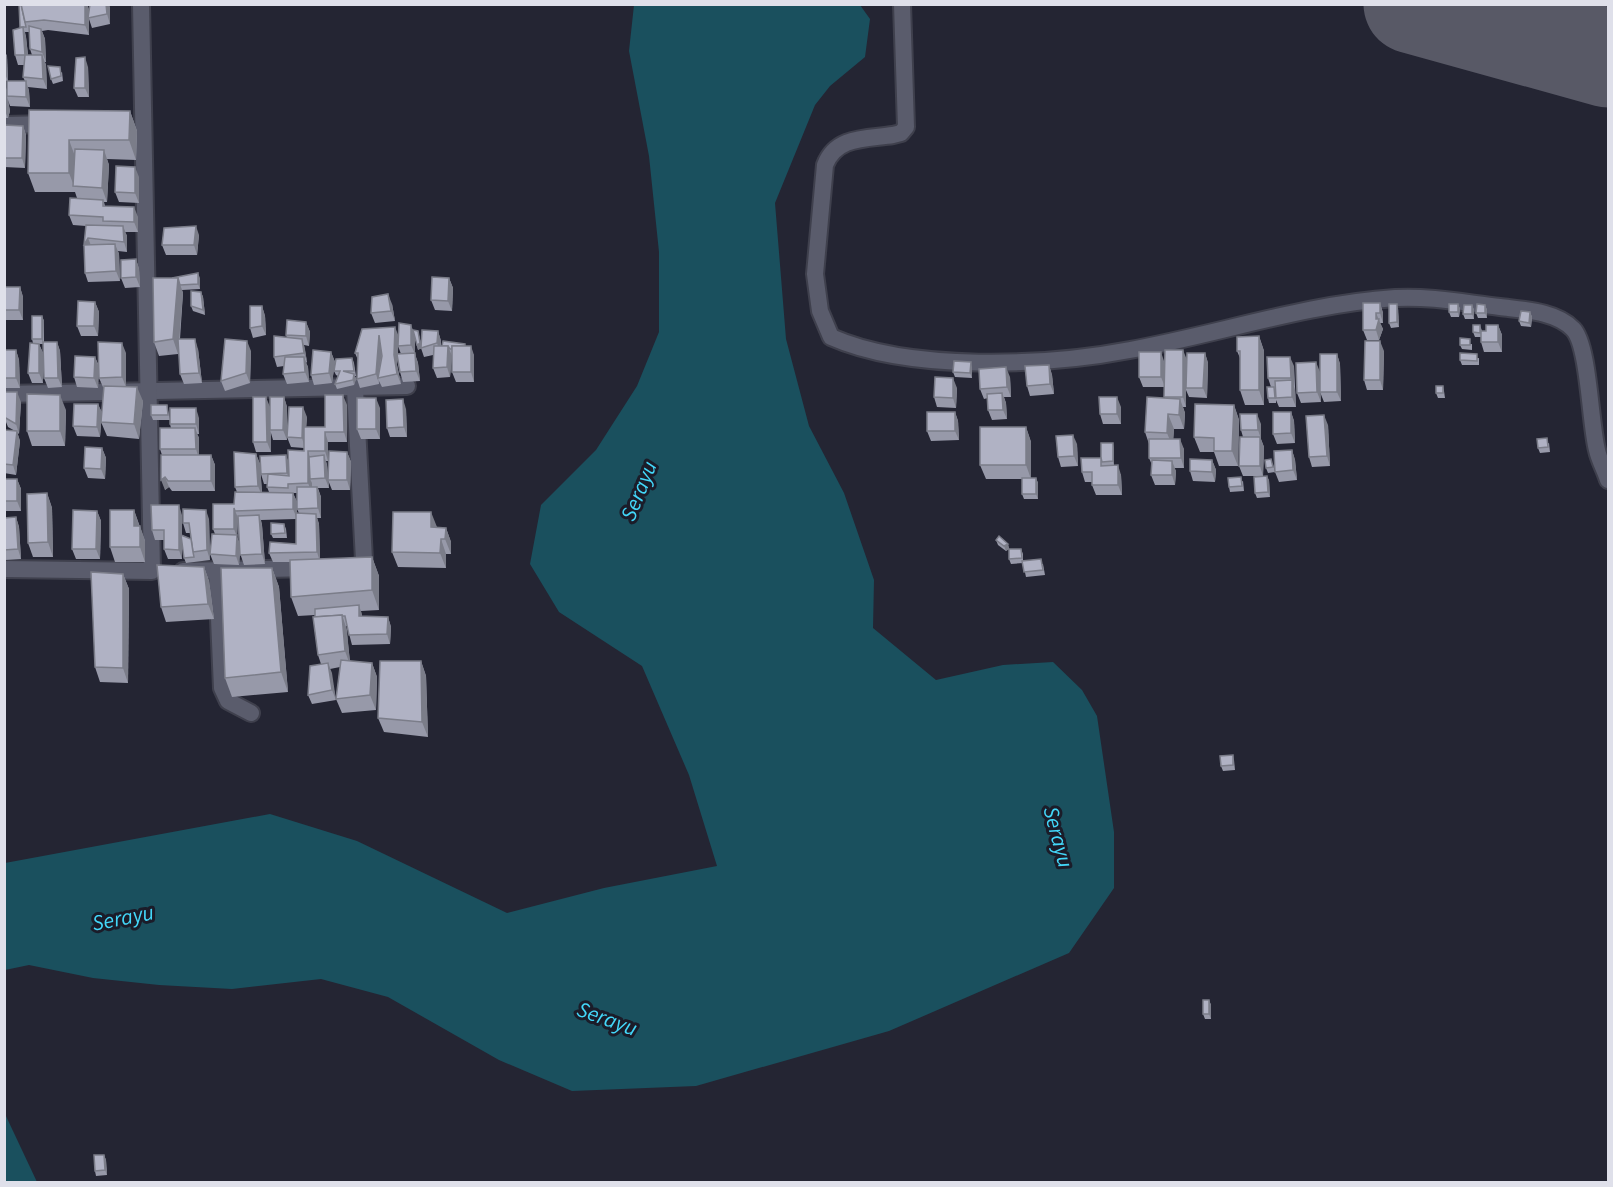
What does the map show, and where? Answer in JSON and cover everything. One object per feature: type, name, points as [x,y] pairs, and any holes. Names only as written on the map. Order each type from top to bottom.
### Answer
[{"type":"street","points":[[141,4],[152,571]]},
{"type":"street","points":[[902,4],[906,127],[901,133],[893,135],[843,142],[834,149],[825,165],[815,274],[820,311],[831,337],[863,348],[908,356],[988,363],[1129,351],[1331,306],[1396,298],[1448,299],[1531,310],[1568,325],[1580,340],[1597,451],[1608,480]]},
{"type":"street","points":[[121,123],[144,123]]},
{"type":"street","points":[[4,125],[63,124]]},
{"type":"street","points":[[4,394],[356,389],[407,386]]},
{"type":"street","points":[[4,569],[217,572],[363,565],[356,389]]},
{"type":"street","points":[[217,572],[222,688],[228,701],[251,713]]},
{"type":"water","name":"Serayu","points":[[634,5],[860,5],[870,19],[865,57],[830,86],[815,105],[775,203],[786,339],[809,426],[844,493],[874,580],[873,628],[936,680],[1003,665],[1053,662],[1082,690],[1097,716],[1114,832],[1114,888],[1069,953],[889,1031],[696,1086],[572,1091],[499,1060],[388,997],[321,979],[232,989],[93,978],[29,965],[5,970],[5,863],[270,814],[357,841],[507,913],[604,888],[717,866],[689,775],[642,666],[559,612],[530,564],[541,505],[596,450],[637,386],[659,332],[659,252],[649,156],[629,51]]},
{"type":"water","points":[[5,1114],[37,1182],[5,1182]]},
{"type":"building","points":[[19,4],[21,4],[26,27],[20,27]]},
{"type":"building","points":[[21,4],[85,4],[85,25],[44,20],[25,22]]},
{"type":"building","points":[[90,4],[106,4],[107,14],[88,18]]},
{"type":"building","points":[[29,26],[41,29],[42,52],[30,49]]},
{"type":"building","points":[[23,27],[25,55],[15,55],[13,30]]},
{"type":"building","points":[[25,55],[42,55],[43,79],[23,77]]},
{"type":"building","points":[[85,57],[85,88],[74,88],[76,58]]},
{"type":"building","points":[[48,66],[60,67],[61,76],[51,79]]},
{"type":"building","points":[[7,81],[26,81],[26,97],[7,96]]},
{"type":"building","points":[[29,110],[130,111],[129,140],[69,140],[69,173],[28,173]]},
{"type":"building","points":[[4,125],[23,126],[22,158],[4,158]]},
{"type":"building","points":[[75,149],[104,150],[102,188],[73,186]]},
{"type":"building","points":[[116,166],[135,167],[135,193],[115,192]]},
{"type":"building","points":[[70,198],[103,200],[103,206],[134,207],[134,222],[103,221],[103,217],[69,215]]},
{"type":"building","points":[[86,225],[123,226],[124,242],[88,238],[84,245]]},
{"type":"building","points":[[196,226],[194,245],[162,245],[164,228]]},
{"type":"building","points":[[115,244],[116,271],[85,273],[84,245]]},
{"type":"building","points":[[136,259],[136,277],[121,278],[121,260]]},
{"type":"building","points":[[198,273],[198,284],[180,285],[178,278],[172,278]]},
{"type":"building","points":[[432,277],[449,278],[448,301],[431,300]]},
{"type":"building","points":[[153,278],[178,278],[173,339],[154,342]]},
{"type":"building","points":[[4,287],[20,287],[19,310],[4,310]]},
{"type":"building","points":[[191,291],[201,292],[203,310],[191,306]]},
{"type":"building","points":[[388,294],[391,311],[371,313],[372,297]]},
{"type":"building","points":[[78,301],[95,302],[94,326],[77,326]]},
{"type":"building","points":[[1363,303],[1380,303],[1380,313],[1376,313],[1376,319],[1379,319],[1376,330],[1363,330]]},
{"type":"building","points":[[1389,304],[1397,304],[1397,322],[1389,323]]},
{"type":"building","points":[[1449,304],[1458,304],[1458,312],[1449,312]]},
{"type":"building","points":[[1477,304],[1485,305],[1485,313],[1476,313]]},
{"type":"building","points":[[1464,305],[1472,305],[1472,314],[1463,314]]},
{"type":"building","points":[[250,306],[262,306],[262,326],[250,328]]},
{"type":"building","points":[[1521,311],[1530,312],[1529,323],[1519,321]]},
{"type":"building","points":[[32,316],[42,316],[42,339],[32,339]]},
{"type":"building","points":[[287,320],[306,322],[306,336],[286,335]]},
{"type":"building","points":[[399,323],[411,325],[411,345],[398,346]]},
{"type":"building","points":[[1473,325],[1480,325],[1480,333],[1473,332]]},
{"type":"building","points":[[1486,325],[1498,325],[1498,342],[1481,342],[1481,331],[1486,331]]},
{"type":"building","points":[[395,327],[394,355],[397,374],[378,378],[382,356],[379,335],[376,374],[357,379],[358,353],[355,353],[362,329]]},
{"type":"building","points":[[413,330],[418,331],[420,343],[417,345]]},
{"type":"building","points":[[422,330],[438,331],[437,343],[421,348]]},
{"type":"building","points":[[274,336],[302,339],[304,353],[274,357]]},
{"type":"building","points":[[1259,336],[1259,390],[1240,390],[1240,351],[1237,351],[1237,337]]},
{"type":"building","points":[[1460,338],[1470,339],[1470,345],[1460,345]]},
{"type":"building","points":[[178,339],[195,339],[199,373],[180,374]]},
{"type":"building","points":[[225,339],[247,341],[246,373],[221,381]]},
{"type":"building","points":[[443,341],[465,344],[465,346],[452,346],[450,349],[448,346],[442,346]]},
{"type":"building","points":[[1365,341],[1380,341],[1380,380],[1364,380]]},
{"type":"building","points":[[43,342],[57,342],[58,378],[44,378]]},
{"type":"building","points":[[98,342],[122,343],[122,377],[99,378]]},
{"type":"building","points":[[30,343],[39,344],[39,373],[28,373]]},
{"type":"building","points":[[434,346],[448,346],[447,367],[433,368]]},
{"type":"building","points":[[452,346],[471,346],[471,372],[452,372]]},
{"type":"building","points":[[4,350],[16,350],[16,378],[4,378]]},
{"type":"building","points":[[313,350],[331,352],[329,373],[311,375]]},
{"type":"building","points":[[1165,350],[1183,350],[1183,397],[1164,397]]},
{"type":"building","points":[[1139,352],[1161,352],[1161,377],[1139,377]]},
{"type":"building","points":[[415,353],[416,371],[400,372],[397,354]]},
{"type":"building","points":[[1187,353],[1205,353],[1203,388],[1186,388]]},
{"type":"building","points":[[1460,353],[1477,354],[1477,361],[1460,360]]},
{"type":"building","points":[[1320,354],[1337,354],[1337,392],[1320,392]]},
{"type":"building","points":[[75,356],[95,357],[94,378],[74,377]]},
{"type":"building","points":[[285,357],[304,357],[305,372],[283,374]]},
{"type":"building","points":[[1267,357],[1290,357],[1291,378],[1268,378]]},
{"type":"building","points":[[352,358],[354,371],[343,371],[354,374],[353,380],[335,384],[340,371],[334,371],[336,359]]},
{"type":"building","points":[[954,361],[971,362],[970,373],[953,372]]},
{"type":"building","points":[[1316,362],[1317,392],[1297,393],[1296,363]]},
{"type":"building","points":[[1049,365],[1050,384],[1027,386],[1025,366]]},
{"type":"building","points":[[1006,367],[1007,387],[980,389],[979,369]]},
{"type":"building","points":[[935,377],[953,378],[953,398],[934,397]]},
{"type":"building","points":[[1292,380],[1292,397],[1276,398],[1275,381]]},
{"type":"building","points":[[104,386],[137,387],[134,424],[101,422]]},
{"type":"building","points":[[1436,386],[1443,386],[1443,393],[1436,393]]},
{"type":"building","points":[[1267,387],[1274,387],[1275,398],[1268,398]]},
{"type":"building","points":[[5,392],[17,392],[16,424],[4,417]]},
{"type":"building","points":[[1002,393],[1003,410],[988,410],[987,394]]},
{"type":"building","points":[[27,394],[60,395],[60,431],[27,431]]},
{"type":"building","points":[[325,395],[343,395],[344,432],[325,432],[325,451],[308,451],[308,483],[288,484],[288,488],[267,487],[268,474],[289,476],[288,450],[304,451],[304,427],[325,427]]},
{"type":"building","points":[[253,397],[266,397],[267,442],[253,442]]},
{"type":"building","points":[[270,397],[284,397],[283,430],[270,430]]},
{"type":"building","points":[[1099,397],[1117,397],[1117,414],[1100,414]]},
{"type":"building","points":[[1147,397],[1180,399],[1179,415],[1168,414],[1167,433],[1145,432]]},
{"type":"building","points":[[357,398],[376,398],[376,429],[357,429]]},
{"type":"building","points":[[403,399],[404,427],[387,428],[386,400]]},
{"type":"building","points":[[74,404],[98,404],[97,427],[73,426]]},
{"type":"building","points":[[1195,404],[1234,405],[1232,451],[1214,451],[1214,438],[1194,437]]},
{"type":"building","points":[[151,405],[167,405],[168,415],[151,415]]},
{"type":"building","points":[[289,407],[303,407],[302,438],[287,437]]},
{"type":"building","points":[[170,408],[196,408],[196,424],[170,424]]},
{"type":"building","points":[[927,412],[955,412],[955,431],[927,431]]},
{"type":"building","points":[[1273,412],[1291,412],[1291,433],[1273,434]]},
{"type":"building","points":[[1240,414],[1257,414],[1258,430],[1241,430]]},
{"type":"building","points":[[1324,415],[1327,456],[1309,457],[1306,416]]},
{"type":"building","points":[[980,427],[1026,427],[1026,465],[980,465]]},
{"type":"building","points":[[160,428],[195,428],[196,449],[160,449]]},
{"type":"building","points":[[4,430],[17,431],[13,465],[4,464]]},
{"type":"building","points":[[1073,435],[1074,456],[1058,457],[1056,436]]},
{"type":"building","points":[[1240,437],[1260,437],[1260,466],[1239,466]]},
{"type":"building","points":[[1547,438],[1548,447],[1538,448],[1537,439]]},
{"type":"building","points":[[1149,439],[1180,439],[1181,458],[1149,458]]},
{"type":"building","points":[[1101,443],[1113,443],[1113,461],[1102,462]]},
{"type":"building","points":[[85,447],[102,448],[101,469],[84,468]]},
{"type":"building","points":[[1292,450],[1293,470],[1275,472],[1274,451]]},
{"type":"building","points":[[329,451],[347,452],[347,480],[328,480]]},
{"type":"building","points":[[234,452],[256,454],[258,486],[235,487]]},
{"type":"building","points":[[161,455],[211,455],[211,481],[168,481],[165,477],[161,480]]},
{"type":"building","points":[[286,455],[287,473],[261,474],[260,456]]},
{"type":"building","points":[[324,455],[325,478],[310,479],[309,457]]},
{"type":"building","points":[[1081,458],[1101,458],[1101,466],[1118,465],[1118,485],[1092,485],[1092,472],[1082,472]]},
{"type":"building","points":[[1190,459],[1212,460],[1212,472],[1190,471]]},
{"type":"building","points":[[1271,459],[1273,467],[1266,468],[1265,460]]},
{"type":"building","points":[[1152,460],[1172,461],[1172,475],[1151,475]]},
{"type":"building","points":[[1267,476],[1268,492],[1255,493],[1254,477]]},
{"type":"building","points":[[1241,477],[1242,486],[1229,487],[1228,478]]},
{"type":"building","points":[[1022,478],[1036,478],[1036,494],[1022,494]]},
{"type":"building","points":[[4,479],[17,479],[17,501],[4,501]]},
{"type":"building","points":[[297,487],[317,487],[318,508],[297,509]]},
{"type":"building","points":[[235,492],[293,493],[293,509],[235,511],[234,508],[234,529],[213,529],[213,504],[234,504]]},
{"type":"building","points":[[47,493],[48,542],[28,543],[27,494]]},
{"type":"building","points":[[151,505],[179,505],[179,550],[164,549],[164,530],[152,530]]},
{"type":"building","points":[[183,509],[206,510],[207,550],[193,552],[189,523],[183,523]]},
{"type":"building","points":[[73,510],[97,511],[96,549],[72,549]]},
{"type":"building","points":[[110,510],[134,510],[134,526],[140,526],[140,547],[110,547]]},
{"type":"building","points":[[393,512],[431,512],[431,527],[446,528],[445,539],[441,539],[440,553],[392,552]]},
{"type":"building","points":[[296,513],[316,514],[317,552],[269,553],[270,542],[296,544]]},
{"type":"building","points":[[259,515],[262,554],[240,555],[238,516]]},
{"type":"building","points":[[16,517],[18,549],[4,550],[4,518]]},
{"type":"building","points":[[271,523],[284,524],[285,533],[271,534]]},
{"type":"building","points":[[212,534],[237,535],[236,556],[210,554]]},
{"type":"building","points":[[181,535],[191,539],[194,557],[184,558]]},
{"type":"building","points":[[999,536],[1008,544],[1004,546],[996,540]]},
{"type":"building","points":[[1009,549],[1021,549],[1022,558],[1009,559]]},
{"type":"building","points":[[372,557],[372,590],[291,597],[290,560]]},
{"type":"building","points":[[1041,559],[1043,570],[1024,572],[1022,561]]},
{"type":"building","points":[[157,565],[204,567],[208,604],[161,607]]},
{"type":"building","points":[[221,568],[272,568],[281,672],[225,678]]},
{"type":"building","points":[[91,572],[123,574],[123,668],[95,667]]},
{"type":"building","points":[[359,605],[359,616],[388,617],[387,634],[349,635],[345,616],[315,617],[315,609]]},
{"type":"building","points":[[342,615],[345,651],[318,655],[313,617]]},
{"type":"building","points":[[341,660],[372,663],[370,695],[336,699]]},
{"type":"building","points":[[380,661],[421,661],[422,722],[378,718]]},
{"type":"building","points":[[328,663],[332,690],[308,695],[310,666]]},
{"type":"building","points":[[1233,755],[1233,765],[1221,766],[1220,756]]},
{"type":"building","points":[[1203,1000],[1209,1000],[1209,1014],[1203,1014]]},
{"type":"building","points":[[94,1155],[104,1155],[105,1170],[95,1171]]},
{"type":"runway","points":[[1413,4],[1608,58]]}]
